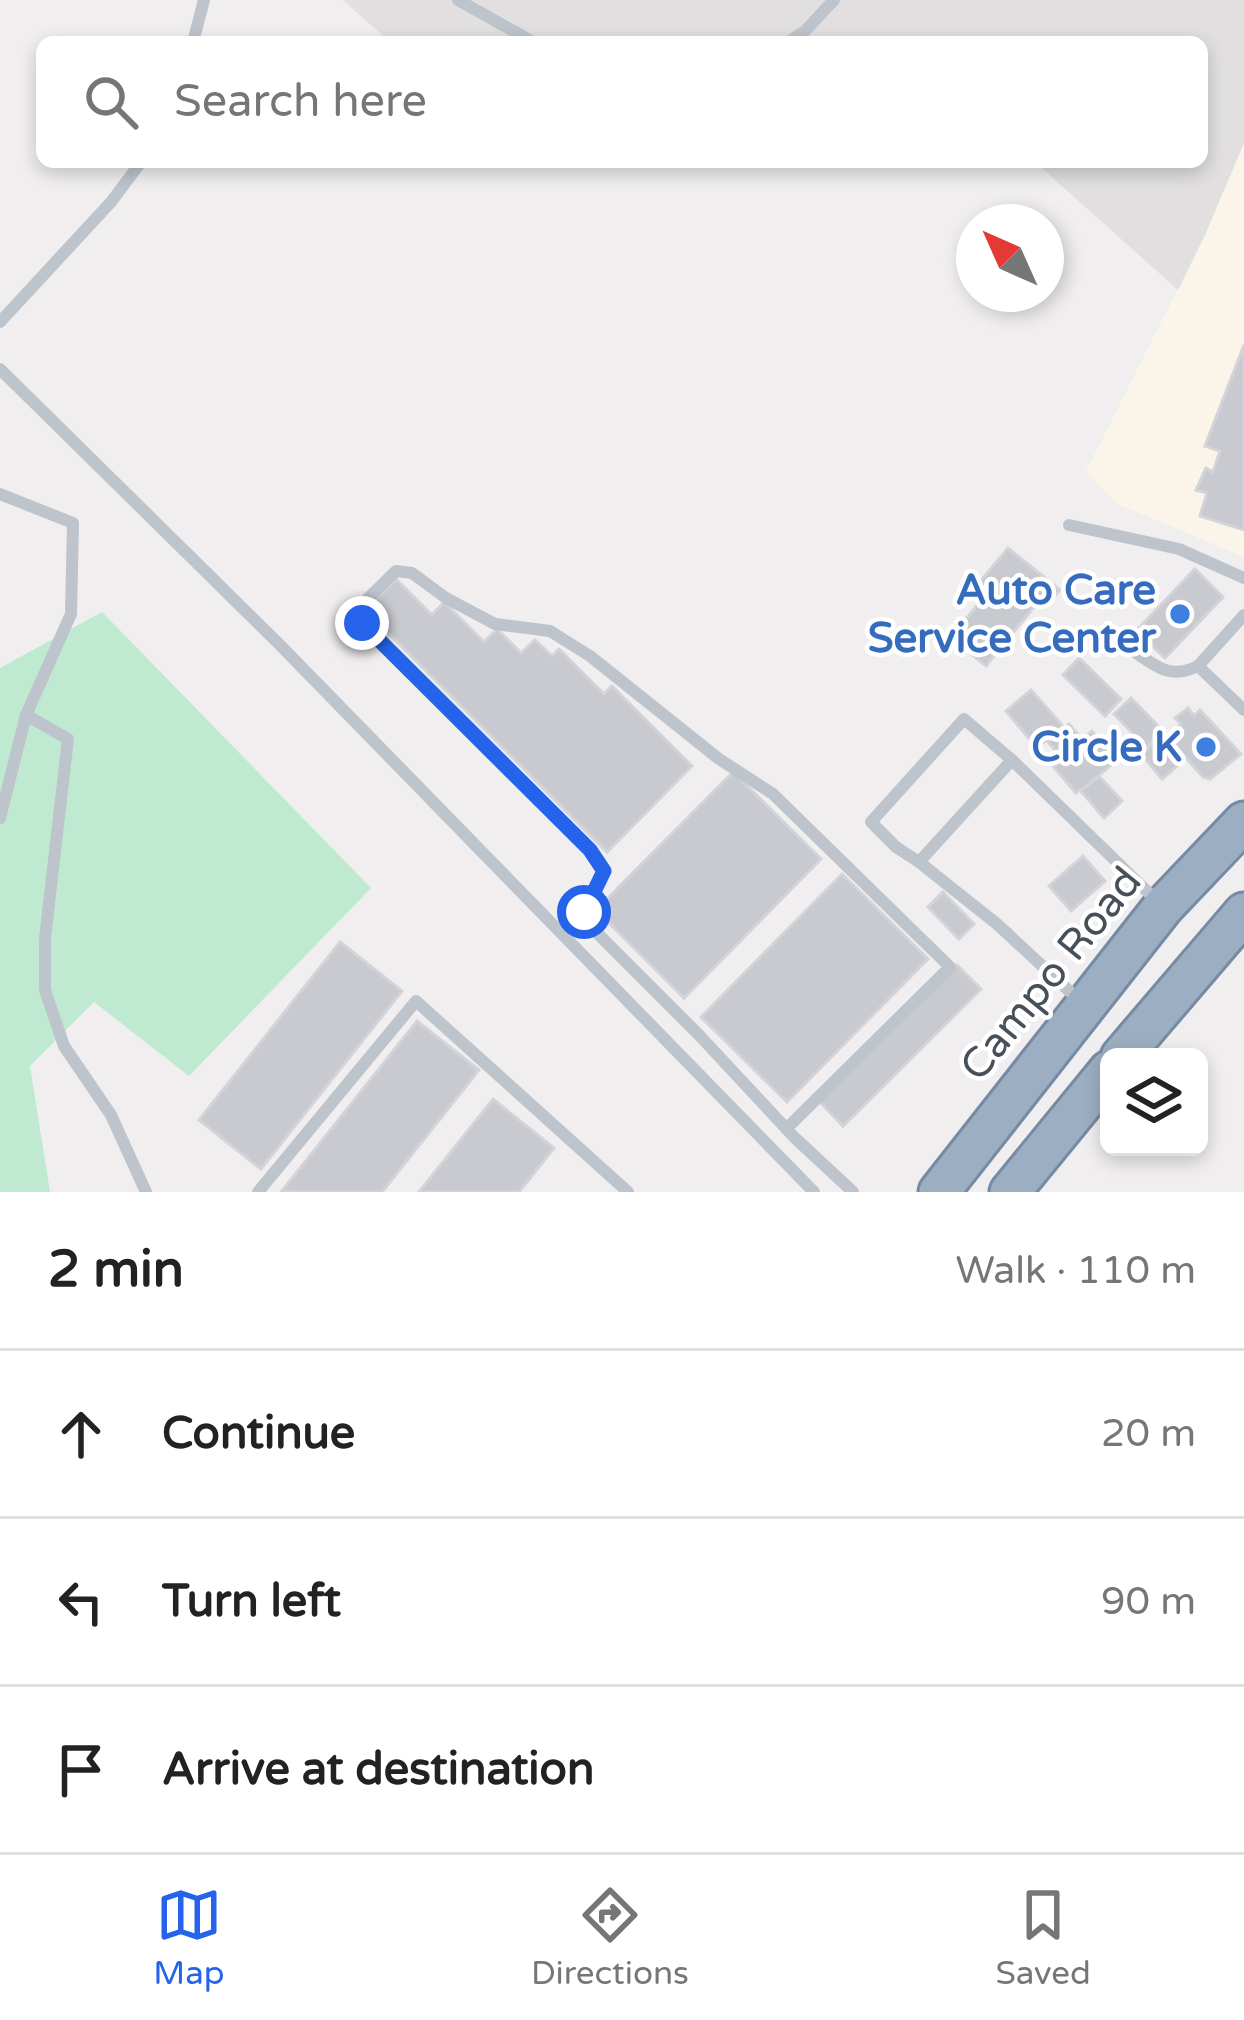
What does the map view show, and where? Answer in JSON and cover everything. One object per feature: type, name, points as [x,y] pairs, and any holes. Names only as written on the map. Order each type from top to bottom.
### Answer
[{"type":"highway","name":"Campo Road","points":[[939,1192],[1163,907],[1244,822]]},
{"type":"highway","points":[[1129,1048],[1244,913]]},
{"type":"highway","points":[[1010,1192],[1100,1082]]},
{"type":"lane","points":[[195,36],[204,0]]},
{"type":"lane","points":[[458,0],[521,36]]},
{"type":"lane","points":[[797,36],[834,0]]},
{"type":"lane","points":[[0,322],[136,168]]},
{"type":"lane","points":[[0,369],[280,645],[814,1192]]},
{"type":"lane","points":[[0,494],[73,523],[71,614],[26,715],[0,818]]},
{"type":"lane","points":[[1069,525],[1179,549],[1244,578]]},
{"type":"lane","points":[[786,1129],[950,967],[773,794],[719,758],[590,656],[550,632],[494,624],[412,573],[396,571],[357,609],[362,623],[590,850],[604,871],[584,912],[590,926],[786,1129],[853,1192]]},
{"type":"lane","points":[[1132,650],[1163,672],[1187,671],[1198,666],[1244,615]]},
{"type":"lane","points":[[1198,666],[1244,710]]},
{"type":"lane","points":[[26,715],[68,739],[45,938],[44,990],[64,1046],[111,1115],[146,1192]]},
{"type":"lane","points":[[1086,1007],[997,924],[896,847],[871,822],[964,719],[1163,907]]},
{"type":"lane","points":[[920,862],[1012,760]]},
{"type":"lane","points":[[258,1192],[416,1001],[628,1192]]},
{"type":"shaded area","points":[[343,0],[1244,0],[1244,143],[1178,290],[1042,168],[1208,168],[1208,36],[383,36]]},
{"type":"shaded area","points":[[1244,143],[1244,557],[1118,504],[1086,471],[1205,235]]},
{"type":"green space","points":[[102,612],[371,888],[189,1076],[94,1002],[30,1066],[50,1192],[0,1192],[0,668]]},
{"type":"building","points":[[1244,345],[1244,530],[1200,516],[1207,493],[1196,490],[1206,468],[1213,472],[1220,451],[1205,446]]},
{"type":"building","points":[[1008,548],[1060,590],[1054,597],[1047,591],[986,666],[951,637],[979,603],[969,595]]},
{"type":"building","name":"Auto Care Service Center","points":[[1195,569],[1223,597],[1165,658],[1136,631]]},
{"type":"building","points":[[396,579],[432,615],[444,602],[484,642],[497,629],[521,653],[535,640],[552,656],[559,649],[604,694],[612,686],[692,766],[607,852],[365,610]]},
{"type":"building","points":[[1079,658],[1121,699],[1105,716],[1063,675]]},
{"type":"building","points":[[1031,690],[1063,726],[1037,748],[1006,711]]},
{"type":"building","points":[[1131,698],[1163,731],[1146,747],[1114,714]]},
{"type":"building","name":"Circle K","points":[[1188,708],[1194,716],[1200,710],[1241,754],[1210,779],[1171,741],[1175,738],[1171,732],[1181,724],[1175,718]]},
{"type":"building","points":[[1069,724],[1082,739],[1064,755],[1048,742]]},
{"type":"building","points":[[1092,731],[1117,760],[1076,793],[1047,759],[1059,749],[1064,755]]},
{"type":"building","points":[[1158,739],[1179,764],[1162,779],[1141,754]]},
{"type":"building","points":[[733,772],[821,859],[684,998],[596,910]]},
{"type":"building","points":[[1099,776],[1122,801],[1104,818],[1081,791]]},
{"type":"building","points":[[1083,856],[1105,881],[1071,911],[1049,886]]},
{"type":"building","points":[[842,874],[928,959],[787,1102],[701,1017]]},
{"type":"building","points":[[943,892],[974,924],[959,939],[928,907]]},
{"type":"building","points":[[340,942],[402,991],[261,1169],[199,1120]]},
{"type":"building","points":[[957,965],[981,989],[843,1126],[820,1102]]},
{"type":"building","points":[[417,1021],[479,1070],[382,1192],[281,1192]]},
{"type":"building","points":[[493,1099],[554,1148],[519,1192],[419,1192]]},
{"type":"place","name":"Auto Care Service Center","points":[[1180,614]]},
{"type":"place","name":"Circle K","points":[[1206,747]]},
{"type":"route","points":[[362,623],[590,850],[604,871],[584,912]]}]
